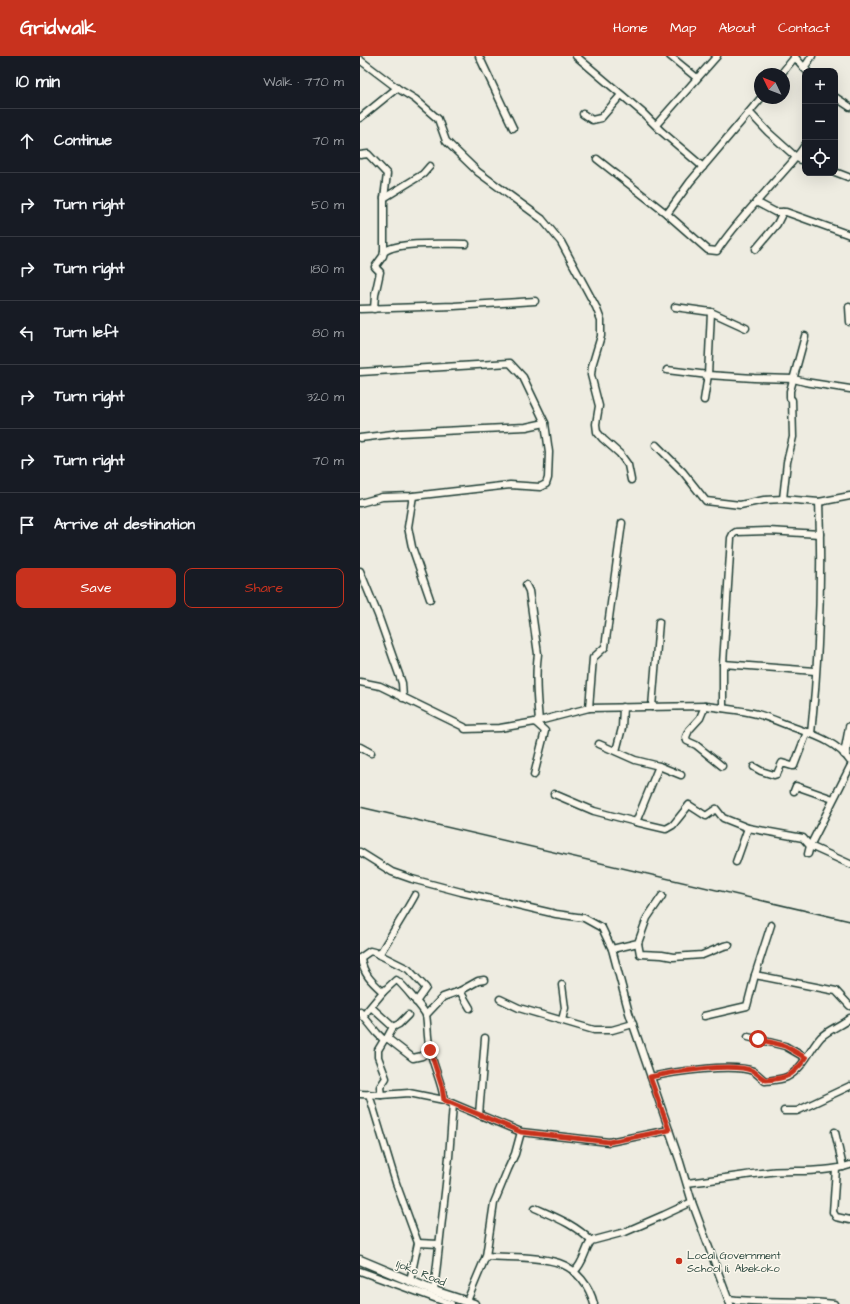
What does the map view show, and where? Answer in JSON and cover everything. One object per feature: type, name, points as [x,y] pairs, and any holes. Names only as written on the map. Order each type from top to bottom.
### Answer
[{"type":"main road","points":[[848,757],[850,727]]},
{"type":"main road","name":"Ijoko Road","points":[[360,1260],[434,1291],[471,1303]]},
{"type":"street","points":[[480,56],[512,128]]},
{"type":"street","points":[[576,56],[703,166]]},
{"type":"street","points":[[670,56],[697,78]]},
{"type":"street","points":[[656,125],[717,56]]},
{"type":"street","points":[[806,68],[812,56]]},
{"type":"street","points":[[786,68],[795,57],[805,68]]},
{"type":"street","points":[[360,60],[397,88],[415,99],[438,119],[446,141],[478,172],[542,219],[561,242],[596,307],[601,320],[601,336],[592,366],[591,375],[599,406],[596,424],[597,432],[620,454],[628,465],[631,480]]},
{"type":"street","points":[[360,118],[397,88]]},
{"type":"street","points":[[583,114],[592,120],[601,118],[621,95]]},
{"type":"street","points":[[838,99],[850,107]]},
{"type":"street","points":[[668,214],[703,166],[757,104]]},
{"type":"street","points":[[750,113],[768,132],[797,158],[802,159]]},
{"type":"street","points":[[597,158],[668,214],[708,250],[717,251],[726,237],[797,158],[802,150]]},
{"type":"street","points":[[360,155],[368,154],[387,174],[384,198],[385,249],[383,256],[375,267],[380,272],[375,295],[374,309]]},
{"type":"street","points":[[384,198],[423,174],[430,166]]},
{"type":"street","points":[[838,173],[848,177]]},
{"type":"street","points":[[756,202],[775,212],[786,212],[850,235]]},
{"type":"street","points":[[756,249],[776,224],[783,212]]},
{"type":"street","points":[[385,249],[414,245],[466,244]]},
{"type":"street","points":[[360,309],[454,306],[535,301]]},
{"type":"street","points":[[675,307],[711,312],[746,328]]},
{"type":"street","points":[[849,307],[850,322]]},
{"type":"street","points":[[704,400],[708,375],[711,312]]},
{"type":"street","points":[[783,499],[787,462],[793,437],[792,400],[790,398],[790,391],[805,336]]},
{"type":"street","points":[[360,372],[510,363],[523,377],[545,423],[549,452],[548,478],[546,484],[540,487],[510,485],[413,496],[382,497],[360,504]]},
{"type":"street","points":[[667,370],[708,375],[754,378],[794,378],[805,382],[850,389]]},
{"type":"street","points":[[360,438],[401,433],[526,427],[545,423]]},
{"type":"street","points":[[656,444],[683,472],[706,501],[740,505],[764,500],[783,499],[819,502],[850,496]]},
{"type":"street","points":[[413,496],[408,527],[412,547],[430,600]]},
{"type":"street","points":[[754,767],[774,775],[782,763],[794,766],[809,733],[814,699],[819,609],[819,502]]},
{"type":"street","points":[[589,708],[593,658],[605,647],[622,524]]},
{"type":"street","points":[[723,708],[723,664],[731,538],[733,534],[736,532],[768,531],[820,534]]},
{"type":"street","points":[[360,571],[378,615],[402,683],[403,698]]},
{"type":"street","points":[[526,585],[529,591],[538,654],[537,721],[545,731],[534,775]]},
{"type":"street","points":[[652,707],[659,622]]},
{"type":"street","points":[[723,664],[815,671]]},
{"type":"street","points":[[360,679],[380,686],[464,727],[465,730],[500,728],[537,721],[589,708],[705,706],[756,714],[809,733],[828,742],[848,757]]},
{"type":"street","points":[[360,684],[380,686]]},
{"type":"street","points":[[705,706],[700,718],[689,730],[686,737],[687,741],[696,745],[722,766]]},
{"type":"street","points":[[616,751],[622,728],[623,707]]},
{"type":"street","points":[[599,744],[635,760],[659,766],[681,775]]},
{"type":"street","points":[[360,747],[371,752]]},
{"type":"street","points":[[636,822],[659,766]]},
{"type":"street","points":[[808,854],[810,846],[850,767]]},
{"type":"street","points":[[794,791],[796,786],[833,799]]},
{"type":"street","points":[[554,794],[594,811],[666,829],[673,825],[690,805],[706,816],[716,809],[723,818],[748,828],[802,838],[810,846],[850,864]]},
{"type":"street","points":[[736,862],[748,828]]},
{"type":"street","points":[[360,852],[392,872],[412,879],[556,914],[584,918],[602,928],[612,949],[633,1024],[687,1183],[692,1202],[730,1302],[815,1302],[834,1304]]},
{"type":"street","points":[[379,955],[415,895]]},
{"type":"street","points":[[662,896],[647,918],[638,943],[640,954],[673,957],[702,955],[729,945]]},
{"type":"street","points":[[704,1016],[747,1006],[754,975],[771,925]]},
{"type":"street","points":[[612,949],[638,943]]},
{"type":"street","points":[[383,992],[370,980],[362,967],[360,958],[370,951],[408,969],[425,986],[426,988],[416,1002]]},
{"type":"street","points":[[754,975],[836,991],[850,1006]]},
{"type":"street","points":[[430,1050],[422,1056],[413,1058],[376,1033],[362,1014],[371,1007],[383,992],[396,980],[400,981],[406,991],[426,1015],[430,1050],[442,1087],[444,1100]]},
{"type":"street","points":[[426,1015],[443,997],[460,991],[478,981],[484,980]]},
{"type":"street","points":[[562,985],[565,1008],[562,1020]]},
{"type":"street","points":[[460,991],[470,1008]]},
{"type":"street","points":[[500,999],[519,1008],[594,1030],[612,1030],[633,1024]]},
{"type":"street","points":[[371,1007],[393,1027]]},
{"type":"street","points":[[381,1095],[380,1087],[386,1078],[378,1057],[378,1050],[393,1027],[399,1024],[408,1015]]},
{"type":"street","points":[[650,1077],[686,1071],[729,1068],[746,1069],[755,1072],[766,1080],[778,1080],[788,1076],[798,1068],[823,1035],[850,1018]]},
{"type":"street","points":[[748,1037],[785,1046],[806,1058]]},
{"type":"street","points":[[479,1114],[485,1038]]},
{"type":"street","points":[[784,1111],[797,1111],[850,1086]]},
{"type":"street","points":[[360,1094],[408,1094],[444,1100],[521,1132],[609,1142],[669,1130]]},
{"type":"street","points":[[369,1094],[396,1183],[418,1243],[410,1281]]},
{"type":"street","points":[[434,1291],[449,1157],[453,1104]]},
{"type":"street","points":[[471,1303],[486,1256],[494,1203],[515,1154],[521,1132]]},
{"type":"street","points":[[835,1132],[843,1167]]},
{"type":"street","points":[[687,1183],[770,1172],[836,1169],[850,1165]]},
{"type":"street","points":[[836,1169],[833,1212],[836,1217],[850,1220]]},
{"type":"street","points":[[574,1272],[582,1262],[586,1249],[591,1242],[625,1232],[664,1216],[692,1202]]},
{"type":"street","points":[[535,1208],[565,1222],[583,1233],[591,1242]]},
{"type":"street","points":[[418,1243],[439,1244]]},
{"type":"street","points":[[486,1256],[540,1259],[559,1263],[574,1272],[587,1286],[594,1304]]},
{"type":"street","points":[[360,1271],[451,1304]]},
{"type":"railway","points":[[360,807],[850,921]]},
{"type":"place","name":"Local Government School Ii, Abekoko","points":[[679,1261]]},
{"type":"route","points":[[430,1050],[442,1087],[444,1100],[521,1132],[609,1142],[669,1130],[650,1077],[686,1071],[729,1068],[746,1069],[755,1072],[766,1080],[778,1080],[788,1076],[798,1068],[806,1058],[785,1046],[758,1039]]}]
